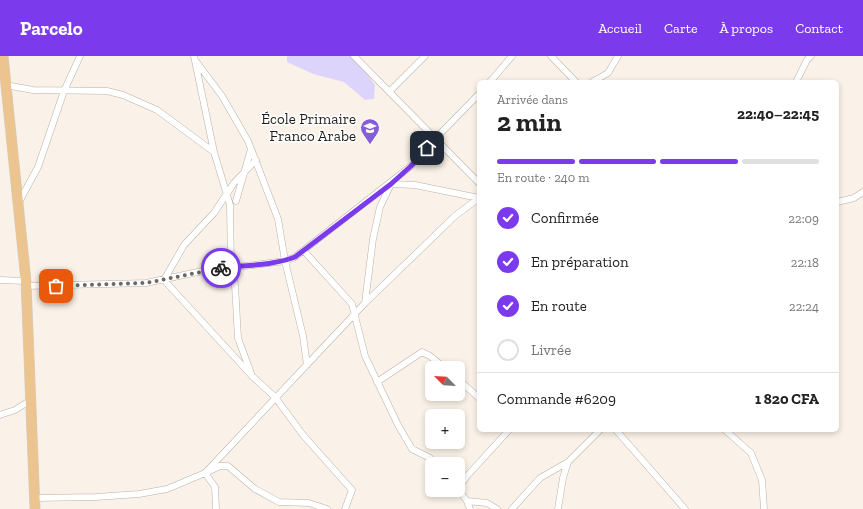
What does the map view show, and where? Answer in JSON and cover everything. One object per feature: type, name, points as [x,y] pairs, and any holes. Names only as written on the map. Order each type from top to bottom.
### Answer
[{"type":"highway","points":[[3,56],[6,85],[3,97],[18,205],[26,284],[34,509]]},
{"type":"street","points":[[18,205],[38,167],[64,91],[80,56]]},
{"type":"street","points":[[354,56],[434,139],[477,180]]},
{"type":"street","points":[[389,92],[425,56]]},
{"type":"street","points":[[492,80],[512,56]]},
{"type":"street","points":[[551,56],[574,80]]},
{"type":"street","points":[[596,80],[608,73],[618,56]]},
{"type":"street","points":[[797,80],[811,56]]},
{"type":"street","points":[[194,58],[222,96],[251,149],[278,219],[285,261],[303,336],[307,365]]},
{"type":"street","points":[[194,58],[214,152],[230,204],[231,267],[235,285],[238,338],[252,376]]},
{"type":"street","points":[[6,85],[33,90],[107,91],[123,95],[157,110],[214,152]]},
{"type":"street","points":[[0,280],[26,284],[146,283],[207,270],[285,261],[304,251],[391,184],[411,166],[434,139],[477,96]]},
{"type":"street","points":[[236,201],[251,149]]},
{"type":"street","points":[[164,280],[184,245],[214,214],[227,193],[256,160]]},
{"type":"street","points":[[391,184],[415,185],[477,198]]},
{"type":"street","points":[[365,303],[373,239],[380,207],[391,184]]},
{"type":"street","points":[[839,202],[854,198],[863,192]]},
{"type":"street","points":[[205,473],[365,303],[455,216],[477,200]]},
{"type":"street","points":[[304,251],[352,304],[356,314],[366,356],[377,382],[412,449],[428,457]]},
{"type":"street","points":[[164,280],[252,376],[275,397],[303,435],[352,490],[345,509]]},
{"type":"street","points":[[377,382],[422,352],[436,361]]},
{"type":"street","points":[[465,385],[477,396]]},
{"type":"street","points":[[0,415],[15,410],[31,400]]},
{"type":"street","points":[[465,479],[507,432]]},
{"type":"street","points":[[512,509],[540,478],[568,462],[598,432]]},
{"type":"street","points":[[618,432],[685,509]]},
{"type":"street","points":[[727,432],[751,454],[762,480],[764,509]]},
{"type":"street","points":[[558,509],[563,478],[568,462]]},
{"type":"street","points":[[34,498],[96,497],[139,494],[167,489],[220,466],[228,466],[255,489],[279,502],[309,503],[327,509]]},
{"type":"street","points":[[205,473],[215,487],[216,509]]},
{"type":"street","points":[[464,497],[470,509]]},
{"type":"street","points":[[467,501],[487,503],[497,509]]},
{"type":"shaded area","points":[[287,56],[350,56],[365,71],[375,85],[374,99],[365,100],[344,82],[313,74],[287,62]]},
{"type":"way so far","points":[[56,286],[146,283],[221,268]]},
{"type":"place","name":"École Primaire Franco Arabe","points":[[370,145]]},
{"type":"route","points":[[221,268],[285,261],[295,257],[391,184],[411,166],[427,148]]}]
